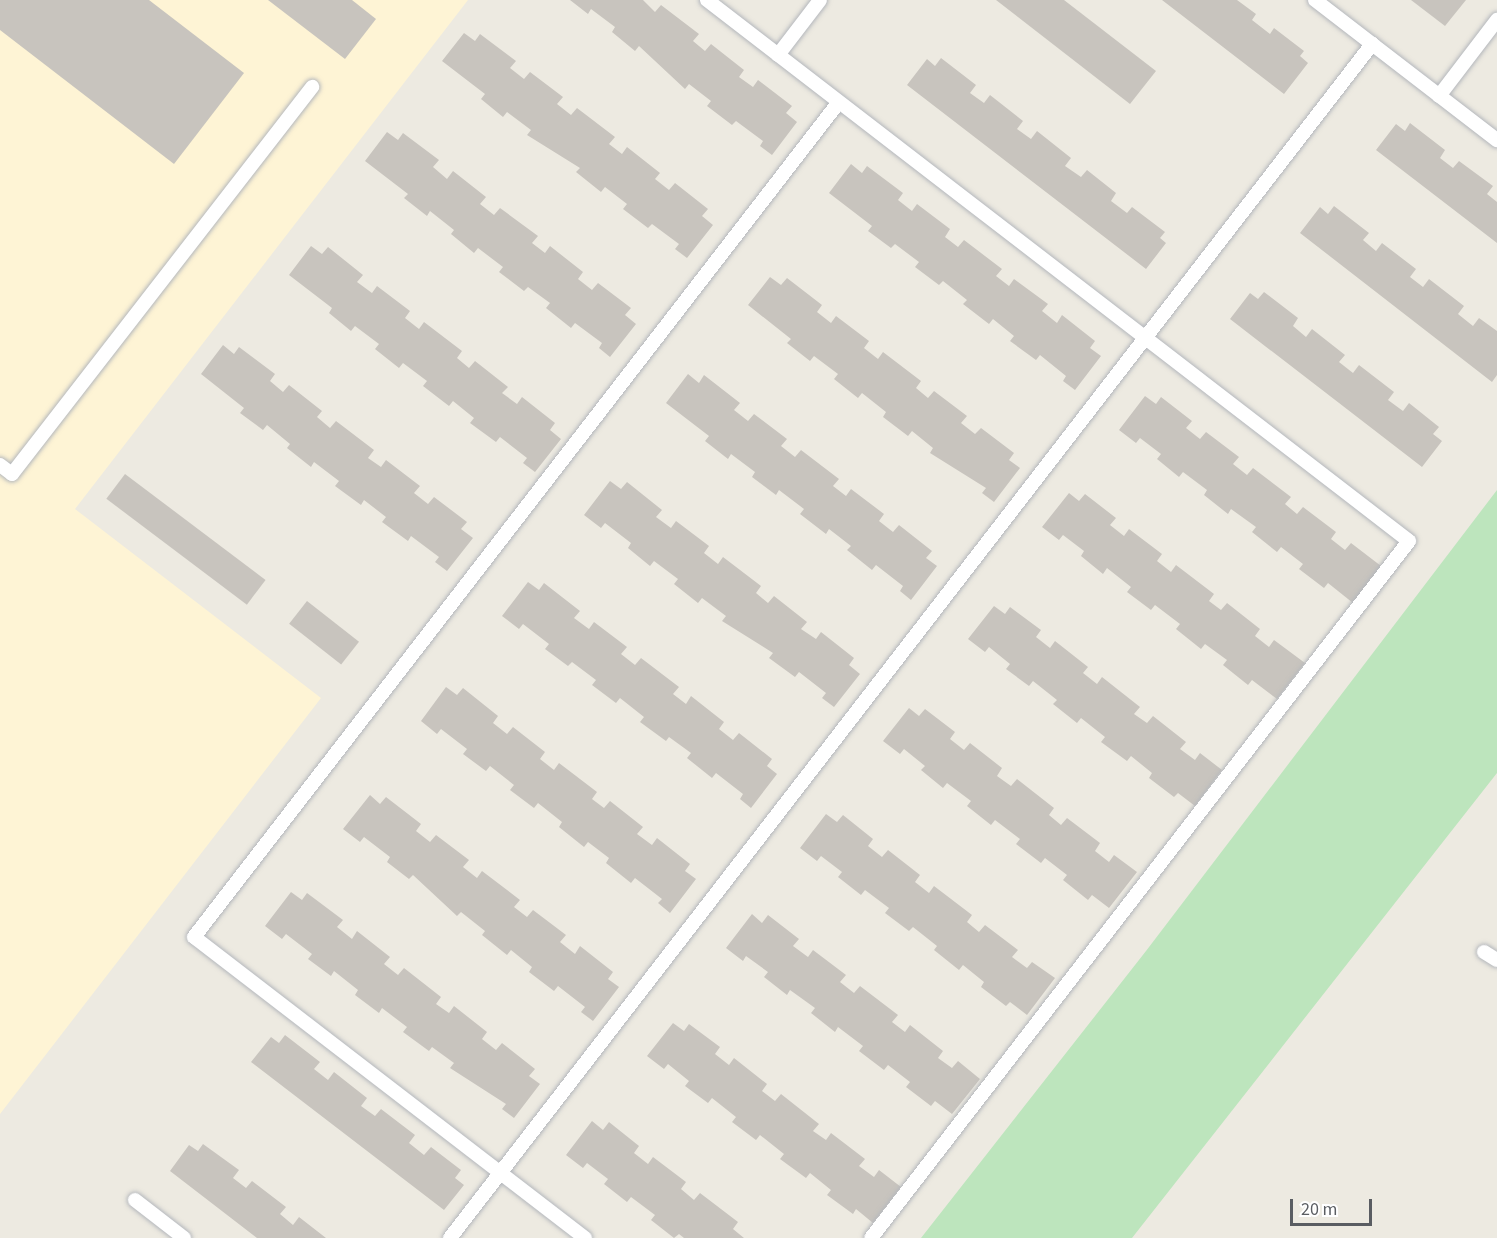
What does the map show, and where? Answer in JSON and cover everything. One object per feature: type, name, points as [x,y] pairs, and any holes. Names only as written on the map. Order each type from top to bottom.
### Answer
[{"type":"lane","points":[[707,0],[1409,541],[871,1238]]},
{"type":"lane","points":[[778,55],[820,0]]},
{"type":"lane","points":[[1315,0],[1497,140]]},
{"type":"lane","points":[[1439,96],[1497,20]]},
{"type":"lane","points":[[450,1238],[1372,44]]},
{"type":"lane","points":[[0,465],[12,474],[312,87]]},
{"type":"lane","points":[[585,1238],[194,937],[839,102]]},
{"type":"lane","points":[[1484,952],[1497,960]]},
{"type":"lane","points":[[135,1200],[184,1238]]},
{"type":"shaded area","points":[[0,0],[468,0],[75,509],[321,698],[0,1114]]},
{"type":"green space","points":[[1497,490],[1497,773],[1132,1238],[921,1238],[1146,951]]},
{"type":"building","points":[[0,0],[149,0],[244,73],[174,164],[0,30]]},
{"type":"building","points":[[268,0],[352,0],[376,19],[345,59]]},
{"type":"building","points":[[570,0],[643,0],[655,12],[661,5],[699,34],[693,41],[705,51],[711,44],[744,70],[739,77],[753,87],[758,80],[792,106],[786,113],[797,122],[772,155],[760,146],[763,141],[736,121],[732,125],[707,106],[711,101],[689,84],[685,89],[639,46],[635,51],[612,32],[615,27],[591,9],[588,14]]},
{"type":"building","points":[[996,0],[1064,0],[1156,71],[1130,104]]},
{"type":"building","points":[[1162,0],[1237,0],[1256,14],[1252,20],[1270,34],[1274,28],[1304,51],[1300,56],[1308,63],[1284,94]]},
{"type":"building","points":[[1411,0],[1466,0],[1445,26]]},
{"type":"building","points":[[464,33],[475,41],[480,34],[516,61],[510,68],[524,79],[530,72],[563,97],[557,104],[571,115],[577,108],[615,137],[609,144],[622,154],[627,147],[660,173],[655,179],[669,190],[675,183],[708,209],[702,216],[713,225],[687,258],[675,249],[679,244],[652,224],[648,228],[623,209],[627,204],[605,187],[601,192],[576,172],[580,168],[527,135],[531,130],[507,112],[503,117],[481,99],[485,94],[442,61]]},
{"type":"building","points":[[941,58],[976,85],[970,93],[984,103],[990,95],[1023,121],[1017,129],[1031,139],[1037,131],[1071,158],[1065,166],[1081,177],[1087,170],[1116,193],[1111,201],[1127,213],[1132,207],[1165,232],[1160,238],[1166,243],[1146,269],[907,85],[927,59],[935,66]]},
{"type":"building","points":[[1410,123],[1445,150],[1440,158],[1453,168],[1459,161],[1493,186],[1487,194],[1497,202],[1497,243],[1376,150],[1396,124],[1405,131]]},
{"type":"building","points":[[387,132],[398,140],[403,133],[439,160],[433,167],[447,179],[453,171],[486,197],[480,204],[494,215],[500,208],[538,236],[532,243],[545,253],[550,246],[583,272],[578,279],[592,290],[598,283],[631,308],[625,315],[636,324],[610,357],[599,348],[602,343],[575,323],[571,328],[546,308],[550,303],[528,287],[524,291],[499,272],[503,267],[478,248],[474,253],[451,234],[454,230],[430,211],[427,216],[404,198],[408,194],[365,161]]},
{"type":"building","points":[[851,164],[862,173],[867,166],[903,193],[898,200],[912,211],[917,204],[950,229],[945,237],[958,247],[964,240],[1002,269],[996,276],[1009,286],[1014,279],[1048,304],[1042,311],[1057,323],[1062,315],[1095,341],[1090,348],[1101,356],[1075,390],[1063,381],[1066,376],[1040,355],[1036,360],[1010,341],[1014,336],[993,319],[989,324],[963,304],[967,300],[943,281],[939,285],[915,267],[919,262],[895,244],[891,248],[868,231],[872,226],[829,193]]},
{"type":"building","points":[[1334,206],[1369,233],[1363,240],[1376,251],[1382,243],[1416,269],[1410,277],[1423,287],[1429,279],[1464,306],[1458,314],[1473,326],[1479,318],[1497,331],[1497,375],[1492,382],[1300,233],[1320,207],[1328,214]]},
{"type":"building","points":[[311,246],[322,254],[328,247],[363,275],[357,282],[372,293],[377,286],[410,311],[405,318],[419,329],[424,322],[462,351],[457,358],[469,368],[475,361],[508,387],[502,393],[517,404],[522,397],[555,423],[550,430],[561,439],[535,472],[523,463],[527,458],[500,437],[496,442],[470,423],[474,418],[453,401],[449,406],[423,386],[427,381],[403,363],[399,368],[375,349],[379,344],[355,326],[351,331],[329,313],[332,308],[289,275]]},
{"type":"building","points":[[770,277],[781,285],[787,278],[822,305],[817,312],[831,323],[836,316],[869,341],[864,348],[878,359],[883,352],[921,381],[916,388],[928,398],[934,391],[967,416],[961,423],[975,434],[981,428],[1014,453],[1009,460],[1020,468],[994,502],[982,493],[986,488],[930,453],[933,448],[912,431],[908,436],[883,417],[886,412],[862,393],[858,398],[834,379],[838,374],[814,356],[810,361],[787,343],[791,339],[748,305]]},
{"type":"building","points":[[1264,292],[1298,318],[1293,326],[1306,337],[1312,329],[1345,355],[1339,362],[1353,373],[1359,365],[1394,392],[1388,400],[1403,411],[1409,403],[1439,427],[1433,434],[1442,441],[1422,467],[1230,319],[1250,293],[1258,299]]},
{"type":"building","points":[[223,345],[234,354],[239,347],[275,374],[270,381],[283,392],[289,385],[322,411],[317,417],[330,428],[336,421],[374,450],[368,458],[381,467],[386,460],[420,486],[414,493],[428,504],[434,497],[467,522],[461,529],[473,538],[447,571],[435,562],[439,557],[411,536],[408,541],[382,522],[386,517],[364,500],[361,505],[335,486],[339,481],[314,462],[311,467],[287,448],[290,444],[267,425],[263,430],[240,413],[244,408],[201,374]]},
{"type":"building","points":[[688,374],[699,383],[704,375],[740,403],[734,410],[748,421],[754,414],[787,439],[781,446],[795,457],[801,450],[839,479],[833,486],[846,496],[851,489],[884,514],[879,521],[893,532],[899,525],[932,551],[926,558],[937,566],[911,600],[900,591],[903,586],[876,565],[872,570],[847,550],[851,546],[829,529],[826,534],[800,514],[804,509],[779,490],[776,495],[752,477],[755,472],[731,454],[728,459],[705,441],[709,436],[666,403]]},
{"type":"building","points":[[1145,396],[1156,404],[1161,397],[1192,421],[1186,428],[1200,439],[1206,432],[1239,457],[1233,464],[1247,475],[1253,468],[1291,497],[1285,504],[1297,514],[1303,507],[1336,532],[1331,539],[1345,550],[1351,543],[1381,566],[1353,603],[1328,583],[1324,588],[1299,569],[1303,564],[1281,547],[1277,552],[1252,532],[1256,527],[1231,509],[1228,514],[1204,495],[1207,490],[1183,472],[1179,477],[1157,459],[1161,454],[1140,438],[1136,443],[1119,430]]},
{"type":"building","points":[[125,474],[266,580],[247,605],[106,499]]},
{"type":"building","points":[[610,481],[621,489],[627,482],[662,510],[656,517],[671,528],[676,521],[709,546],[704,553],[718,564],[723,557],[761,586],[756,593],[768,603],[774,596],[807,622],[801,629],[816,639],[821,632],[854,658],[849,665],[860,674],[834,707],[822,698],[826,693],[799,672],[795,677],[769,658],[773,653],[722,621],[726,616],[702,598],[698,603],[674,584],[678,579],[654,561],[650,566],[628,548],[631,543],[605,523],[601,528],[584,515]]},
{"type":"building","points":[[1069,493],[1079,501],[1085,494],[1116,518],[1110,525],[1124,536],[1129,529],[1162,554],[1157,561],[1171,572],[1176,565],[1214,594],[1209,601],[1221,610],[1227,603],[1260,629],[1255,636],[1269,647],[1274,640],[1305,663],[1277,699],[1252,680],[1248,685],[1223,665],[1227,660],[1205,644],[1201,649],[1176,629],[1180,624],[1155,605],[1151,610],[1127,592],[1131,587],[1107,568],[1103,574],[1081,556],[1084,551],[1063,535],[1059,540],[1042,527]]},
{"type":"building","points":[[528,582],[539,590],[544,583],[580,611],[574,618],[589,629],[594,622],[627,647],[621,654],[635,665],[641,658],[679,687],[673,694],[686,704],[691,696],[724,722],[719,729],[733,740],[739,733],[772,759],[767,766],[777,774],[751,808],[740,799],[743,794],[716,773],[712,778],[687,758],[691,753],[669,737],[666,741],[640,722],[644,717],[620,698],[616,703],[592,685],[596,680],[572,662],[568,666],[545,649],[549,644],[523,624],[519,629],[502,616]]},
{"type":"building","points":[[307,601],[359,642],[341,664],[289,624]]},
{"type":"building","points":[[994,606],[1005,614],[1010,607],[1041,630],[1036,637],[1050,648],[1055,641],[1088,667],[1083,673],[1097,684],[1102,677],[1140,707],[1134,714],[1147,723],[1153,716],[1186,742],[1180,749],[1195,760],[1200,753],[1222,770],[1195,806],[1178,793],[1174,797],[1149,778],[1152,773],[1131,756],[1127,761],[1101,742],[1105,737],[1081,718],[1077,723],[1053,704],[1057,700],[1033,681],[1029,686],[1006,669],[1010,664],[989,647],[985,652],[968,639]]},
{"type":"building","points":[[446,687],[457,695],[463,688],[498,716],[493,723],[507,734],[513,727],[545,752],[540,759],[554,770],[559,763],[597,792],[592,799],[604,808],[610,801],[643,827],[637,834],[652,845],[657,838],[690,864],[685,871],[696,879],[670,913],[658,903],[662,899],[635,878],[631,883],[606,863],[609,858],[588,842],[584,847],[559,827],[562,822],[538,803],[534,808],[510,790],[514,785],[490,766],[486,771],[463,754],[467,749],[441,729],[437,734],[421,721]]},
{"type":"building","points":[[909,708],[919,716],[925,709],[955,732],[950,739],[964,750],[970,743],[1002,768],[997,776],[1011,786],[1017,779],[1054,808],[1049,815],[1061,825],[1067,818],[1100,843],[1095,851],[1109,862],[1114,855],[1137,872],[1109,908],[1092,895],[1088,900],[1063,880],[1067,875],[1045,858],[1041,863],[1016,844],[1020,839],[995,820],[991,825],[967,806],[971,801],[947,783],[943,788],[921,770],[925,766],[904,749],[900,754],[883,741]]},
{"type":"building","points":[[370,795],[380,804],[386,797],[421,824],[416,831],[430,842],[436,835],[469,860],[463,867],[477,878],[482,871],[520,900],[514,907],[527,917],[533,910],[566,935],[560,942],[575,954],[580,946],[613,972],[608,979],[619,987],[593,1021],[581,1012],[585,1007],[558,986],[554,991],[529,972],[532,967],[511,950],[507,955],[482,935],[485,931],[461,912],[457,916],[413,875],[409,879],[387,862],[390,857],[364,837],[360,842],[343,829]]},
{"type":"building","points":[[826,814],[837,822],[843,815],[873,839],[868,846],[882,857],[888,850],[920,875],[915,882],[929,893],[934,886],[972,915],[967,922],[979,932],[985,925],[1018,950],[1012,957],[1027,968],[1032,962],[1055,978],[1027,1015],[1010,1002],[1006,1006],[981,987],[984,982],[963,965],[959,970],[934,950],[937,946],[913,927],[909,931],[885,913],[889,908],[865,890],[861,895],[838,877],[842,872],[821,856],[817,861],[800,848]]},
{"type":"building","points":[[291,892],[302,900],[307,893],[343,920],[337,927],[352,939],[357,931],[390,957],[384,964],[398,975],[404,968],[441,997],[436,1004],[449,1013],[454,1006],[487,1032],[482,1039],[496,1050],[502,1043],[535,1069],[529,1076],[540,1084],[514,1118],[502,1109],[506,1104],[450,1068],[454,1063],[432,1047],[429,1051],[403,1032],[407,1027],[382,1008],[379,1013],[355,995],[358,990],[334,971],[331,976],[308,959],[312,954],[286,934],[282,939],[265,926]]},
{"type":"building","points":[[752,914],[762,923],[768,915],[799,939],[793,946],[808,957],[813,950],[846,975],[840,982],[854,993],[860,986],[898,1015],[892,1022],[905,1032],[910,1025],[943,1051],[938,1058],[952,1068],[958,1061],[980,1079],[952,1114],[935,1101],[931,1106],[906,1087],[910,1082],[888,1065],[884,1070],[859,1051],[863,1046],[838,1027],[835,1032],[811,1013],[815,1008],[790,990],[787,995],[764,977],[768,972],[746,956],[743,961],[726,948]]},
{"type":"building","points":[[673,1023],[684,1031],[689,1024],[720,1047],[715,1054],[729,1065],[734,1058],[767,1084],[762,1091],[775,1101],[781,1094],[819,1124],[813,1131],[826,1140],[831,1133],[865,1159],[859,1166],[874,1177],[879,1170],[901,1187],[873,1223],[856,1209],[853,1214],[827,1195],[831,1190],[810,1173],[806,1178],[780,1159],[784,1154],[760,1135],[756,1140],[732,1122],[736,1117],[712,1098],[708,1103],[685,1086],[689,1081],[668,1064],[664,1069],[647,1056]]},
{"type":"building","points":[[285,1035],[320,1062],[314,1069],[328,1080],[334,1072],[367,1098],[361,1106],[375,1116],[381,1109],[415,1135],[409,1143],[424,1155],[431,1147],[461,1170],[455,1178],[464,1185],[444,1210],[251,1062],[271,1037],[279,1043]]},
{"type":"building","points":[[592,1121],[603,1130],[609,1122],[639,1146],[634,1153],[648,1164],[653,1157],[686,1182],[681,1189],[694,1200],[700,1193],[738,1222],[733,1229],[744,1238],[684,1238],[679,1234],[674,1238],[651,1220],[655,1215],[631,1197],[627,1202],[604,1184],[608,1179],[587,1163],[583,1168],[566,1155]]},
{"type":"building","points":[[203,1144],[239,1170],[233,1178],[246,1188],[252,1181],[286,1207],[280,1214],[293,1225],[299,1217],[326,1238],[257,1238],[170,1171],[189,1145],[198,1151]]}]
